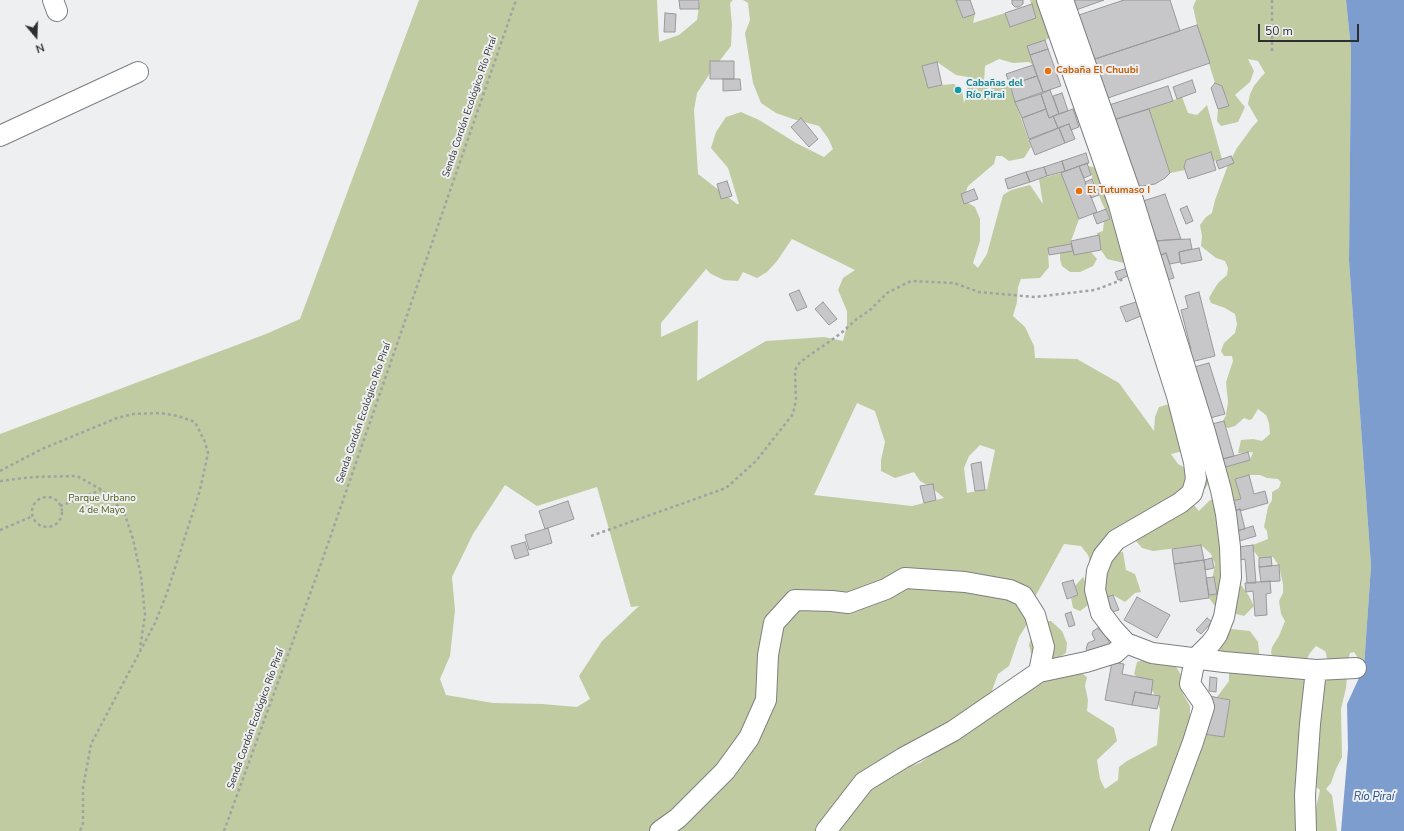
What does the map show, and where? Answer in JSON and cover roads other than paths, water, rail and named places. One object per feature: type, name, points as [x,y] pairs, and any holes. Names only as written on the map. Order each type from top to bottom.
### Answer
[{"type":"street","points":[[1047,0],[1133,200],[1184,393],[1196,479],[1192,493],[1180,503],[1116,540],[1103,556],[1096,571],[1095,590],[1101,613],[1112,629],[1126,643],[1152,653],[1195,659],[1316,670],[1356,668]]},
{"type":"street","points":[[1063,0],[1138,274],[1221,490],[1230,547],[1231,577],[1224,617],[1211,643],[1195,659],[1190,684],[1202,701],[1204,707],[1193,742],[1160,831]]},
{"type":"street","points":[[0,136],[138,72]]},
{"type":"street","points":[[1196,479],[1221,490]]},
{"type":"street","points":[[660,831],[678,818],[725,770],[749,738],[766,700],[768,655],[774,623],[795,600],[832,600],[848,603],[886,589],[905,578],[966,582],[1010,590],[1022,596],[1035,615],[1044,647],[1039,672]]},
{"type":"street","points":[[826,831],[864,782],[903,758],[953,731],[1039,672],[1086,662],[1115,653],[1126,643]]},
{"type":"street","points":[[1306,831],[1306,787],[1310,724],[1316,670]]},
{"type":"water","name":"Río Piraí","points":[[1346,0],[1404,0],[1404,831],[1341,831],[1348,749],[1347,704],[1364,667],[1371,566],[1349,261],[1351,49]]},
{"type":"place","name":"Cabaña El Chuubi","points":[[1048,71]]},
{"type":"place","name":"Cabañas del Río Pirai","points":[[958,90]]},
{"type":"place","name":"El Tutumaso I","points":[[1079,191]]},
{"type":"park label","name":"Parque Urbano 4 de Mayo","points":[[102,504]]}]
